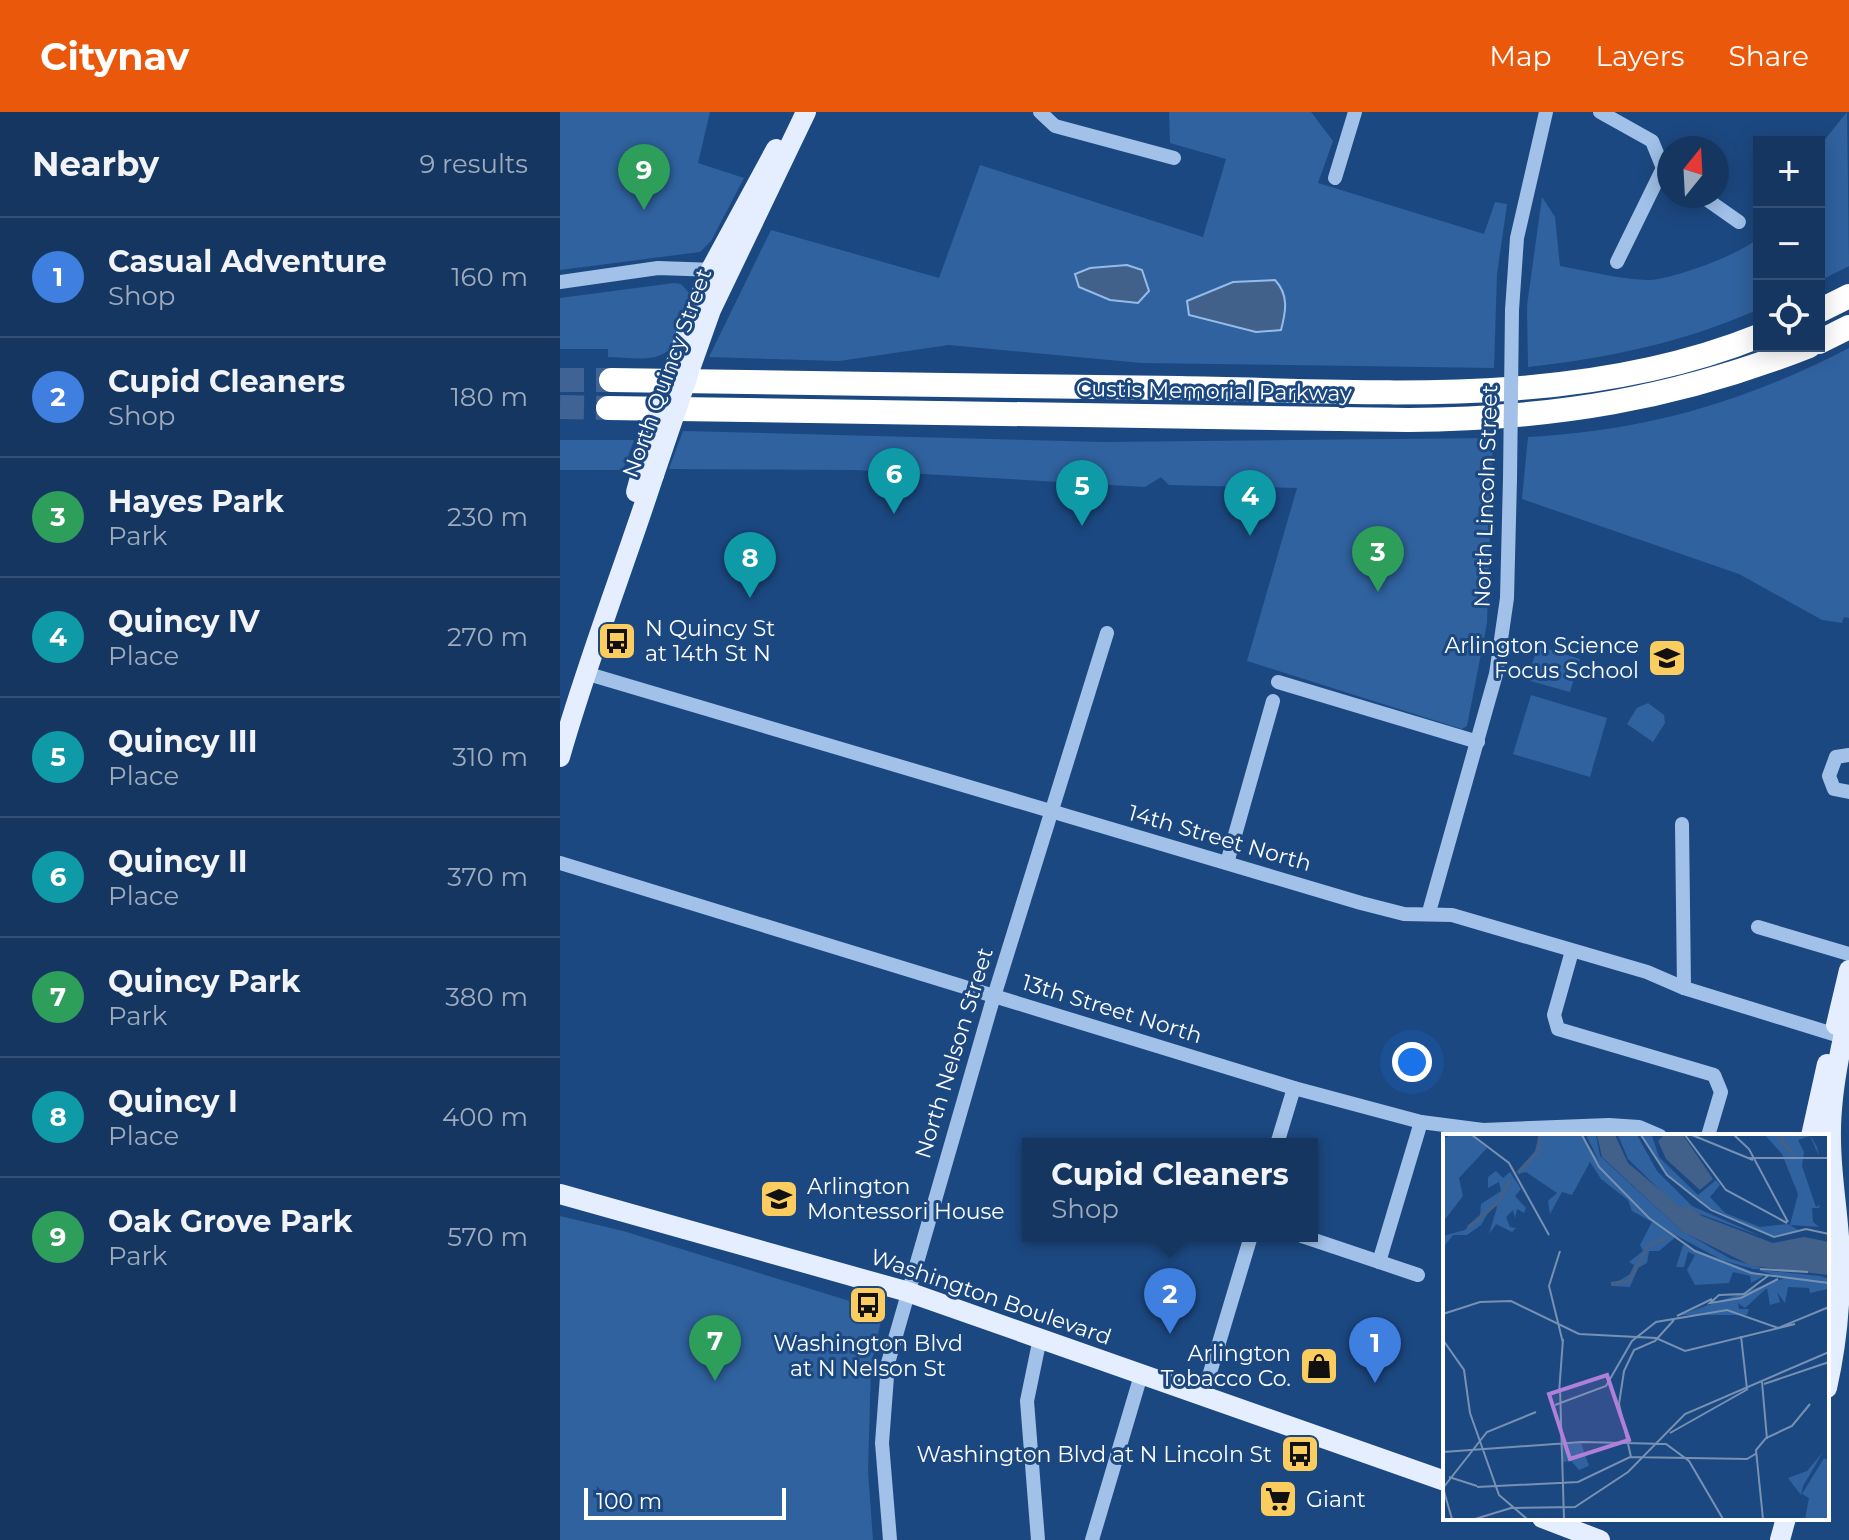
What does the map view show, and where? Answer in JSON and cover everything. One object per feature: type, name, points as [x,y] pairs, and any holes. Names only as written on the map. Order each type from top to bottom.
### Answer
[{"type":"highway","points":[[1825,308],[1849,296]]},
{"type":"highway","points":[[1825,339],[1849,327]]},
{"type":"highway","name":"Custis Memorial Parkway","points":[[611,380],[1465,391],[1611,377],[1682,361],[1753,338]]},
{"type":"highway","name":"Custis Memorial Parkway","points":[[608,408],[1481,419],[1555,413],[1653,397],[1736,373],[1793,352]]},
{"type":"main road","name":"North Quincy Street","points":[[560,757],[587,665],[618,587],[647,475],[655,422],[720,270],[798,112]]},
{"type":"main road","name":"North Quincy Street","points":[[720,270],[806,112]]},
{"type":"main road","points":[[1829,1378],[1837,1337],[1838,1240],[1831,1136],[1838,1036],[1849,970]]},
{"type":"main road","points":[[1812,1134],[1838,1036],[1849,1012]]},
{"type":"main road","name":"Washington Boulevard","points":[[560,1194],[905,1291],[1443,1480]]},
{"type":"main road","points":[[1547,1520],[1600,1540]]},
{"type":"main road","points":[[1780,1540],[1785,1520]]},
{"type":"main road","points":[[1794,1540],[1798,1520]]},
{"type":"street","points":[[1040,112],[1055,126],[1174,158]]},
{"type":"street","points":[[1335,178],[1355,112]]},
{"type":"street","name":"North Lincoln Street","points":[[1429,912],[1496,674],[1506,610],[1512,310],[1517,238],[1546,112]]},
{"type":"street","points":[[1600,112],[1652,141],[1657,151]]},
{"type":"street","points":[[1617,262],[1657,187]]},
{"type":"street","points":[[1719,208],[1739,222]]},
{"type":"street","points":[[560,282],[658,268],[720,270]]},
{"type":"street","name":"North Nelson Street","points":[[890,1540],[882,1443],[888,1363],[905,1291],[1107,633]]},
{"type":"street","name":"14th Street North","points":[[587,665],[1050,812],[1361,903],[1404,914],[1429,912],[1452,915],[1647,972],[1684,988],[1838,1036]]},
{"type":"street","points":[[1278,682],[1478,742]]},
{"type":"street","points":[[1227,863],[1273,701]]},
{"type":"street","points":[[1849,755],[1836,757],[1829,776],[1834,789],[1849,792]]},
{"type":"street","points":[[1682,824],[1684,988]]},
{"type":"street","name":"13th Street North","points":[[560,863],[1294,1088],[1421,1122],[1483,1130],[1609,1125],[1639,1127],[1655,1134]]},
{"type":"street","points":[[1758,927],[1849,954]]},
{"type":"street","points":[[1572,951],[1554,1015],[1558,1029],[1714,1075],[1721,1092],[1709,1134]]},
{"type":"street","points":[[1279,1138],[1294,1088]]},
{"type":"street","points":[[1379,1262],[1421,1122]]},
{"type":"street","points":[[1318,1241],[1418,1275]]},
{"type":"street","points":[[1203,1396],[1249,1242]]},
{"type":"street","points":[[1038,1540],[1027,1401],[1040,1338]]},
{"type":"street","points":[[1092,1540],[1141,1375]]},
{"type":"shaded area","points":[[560,112],[710,112],[698,163],[744,178],[711,241],[700,252],[560,270]]},
{"type":"shaded area","points":[[1169,112],[1311,112],[1333,141],[1318,183],[1484,234],[1495,202],[1507,204],[1497,274],[1494,368],[1141,363],[949,345],[839,361],[709,357],[771,230],[939,278],[980,165],[1203,237],[1226,159],[1170,143]]},
{"type":"shaded area","points":[[1847,112],[1849,266],[1825,278],[1825,208],[1825,140]]},
{"type":"shaded area","points":[[1542,197],[1555,217],[1560,266],[1625,278],[1656,279],[1706,265],[1753,242],[1753,312],[1675,339],[1588,359],[1528,367],[1527,306]]},
{"type":"shaded area","points":[[1127,265],[1142,270],[1149,291],[1138,303],[1110,300],[1079,287],[1075,274],[1090,268]]},
{"type":"shaded area","points":[[1275,280],[1283,291],[1285,304],[1281,330],[1256,332],[1189,315],[1187,301],[1233,282]]},
{"type":"shaded area","points":[[681,284],[690,294],[671,348],[665,353],[650,358],[633,358],[608,357],[608,349],[560,349],[560,298]]},
{"type":"shaded area","points":[[1849,348],[1849,618],[1844,617],[1842,623],[1822,620],[1739,574],[1522,499],[1528,437],[1613,428],[1693,410],[1771,384]]},
{"type":"shaded area","points":[[683,431],[1103,442],[1493,438],[1487,623],[1467,726],[1462,729],[1247,661],[1297,488],[1169,485],[1161,477],[1145,487],[855,470],[669,469]]},
{"type":"shaded area","points":[[560,440],[634,440],[623,470],[560,470]]},
{"type":"shaded area","points":[[1538,646],[1580,659],[1570,692],[1527,680]]},
{"type":"shaded area","points":[[1531,695],[1607,718],[1590,777],[1513,754]]},
{"type":"shaded area","points":[[1648,703],[1664,715],[1665,723],[1653,742],[1627,724],[1637,708]]},
{"type":"shaded area","points":[[560,1216],[623,1231],[879,1310],[882,1316],[871,1366],[868,1471],[873,1540],[560,1540]]},
{"type":"tunnel","points":[[560,380],[611,380]]},
{"type":"tunnel","points":[[560,407],[608,408]]},
{"type":"place","name":"Oak Grove Park","points":[[644,210]]},
{"type":"place","name":"Quincy II","points":[[894,514]]},
{"type":"place","name":"Quincy III","points":[[1082,526]]},
{"type":"place","name":"Quincy IV","points":[[1250,536]]},
{"type":"place","name":"Hayes Park","points":[[1378,592]]},
{"type":"place","name":"Quincy I","points":[[750,598]]},
{"type":"place","name":"N Quincy St at 14th St N","points":[[617,641]]},
{"type":"place","name":"Arlington Science Focus School","points":[[1667,658]]},
{"type":"place","name":"Arlington Montessori House","points":[[779,1199]]},
{"type":"place","name":"Washington Blvd at N Nelson St","points":[[868,1305]]},
{"type":"place","name":"Cupid Cleaners","points":[[1170,1334]]},
{"type":"place","name":"Arlington Tobacco Co.","points":[[1319,1366]]},
{"type":"place","name":"Quincy Park","points":[[715,1381]]},
{"type":"place","name":"Casual Adventure","points":[[1375,1383]]},
{"type":"place","name":"Washington Blvd at N Lincoln St","points":[[1300,1454]]},
{"type":"place","name":"Giant","points":[[1278,1499]]}]
